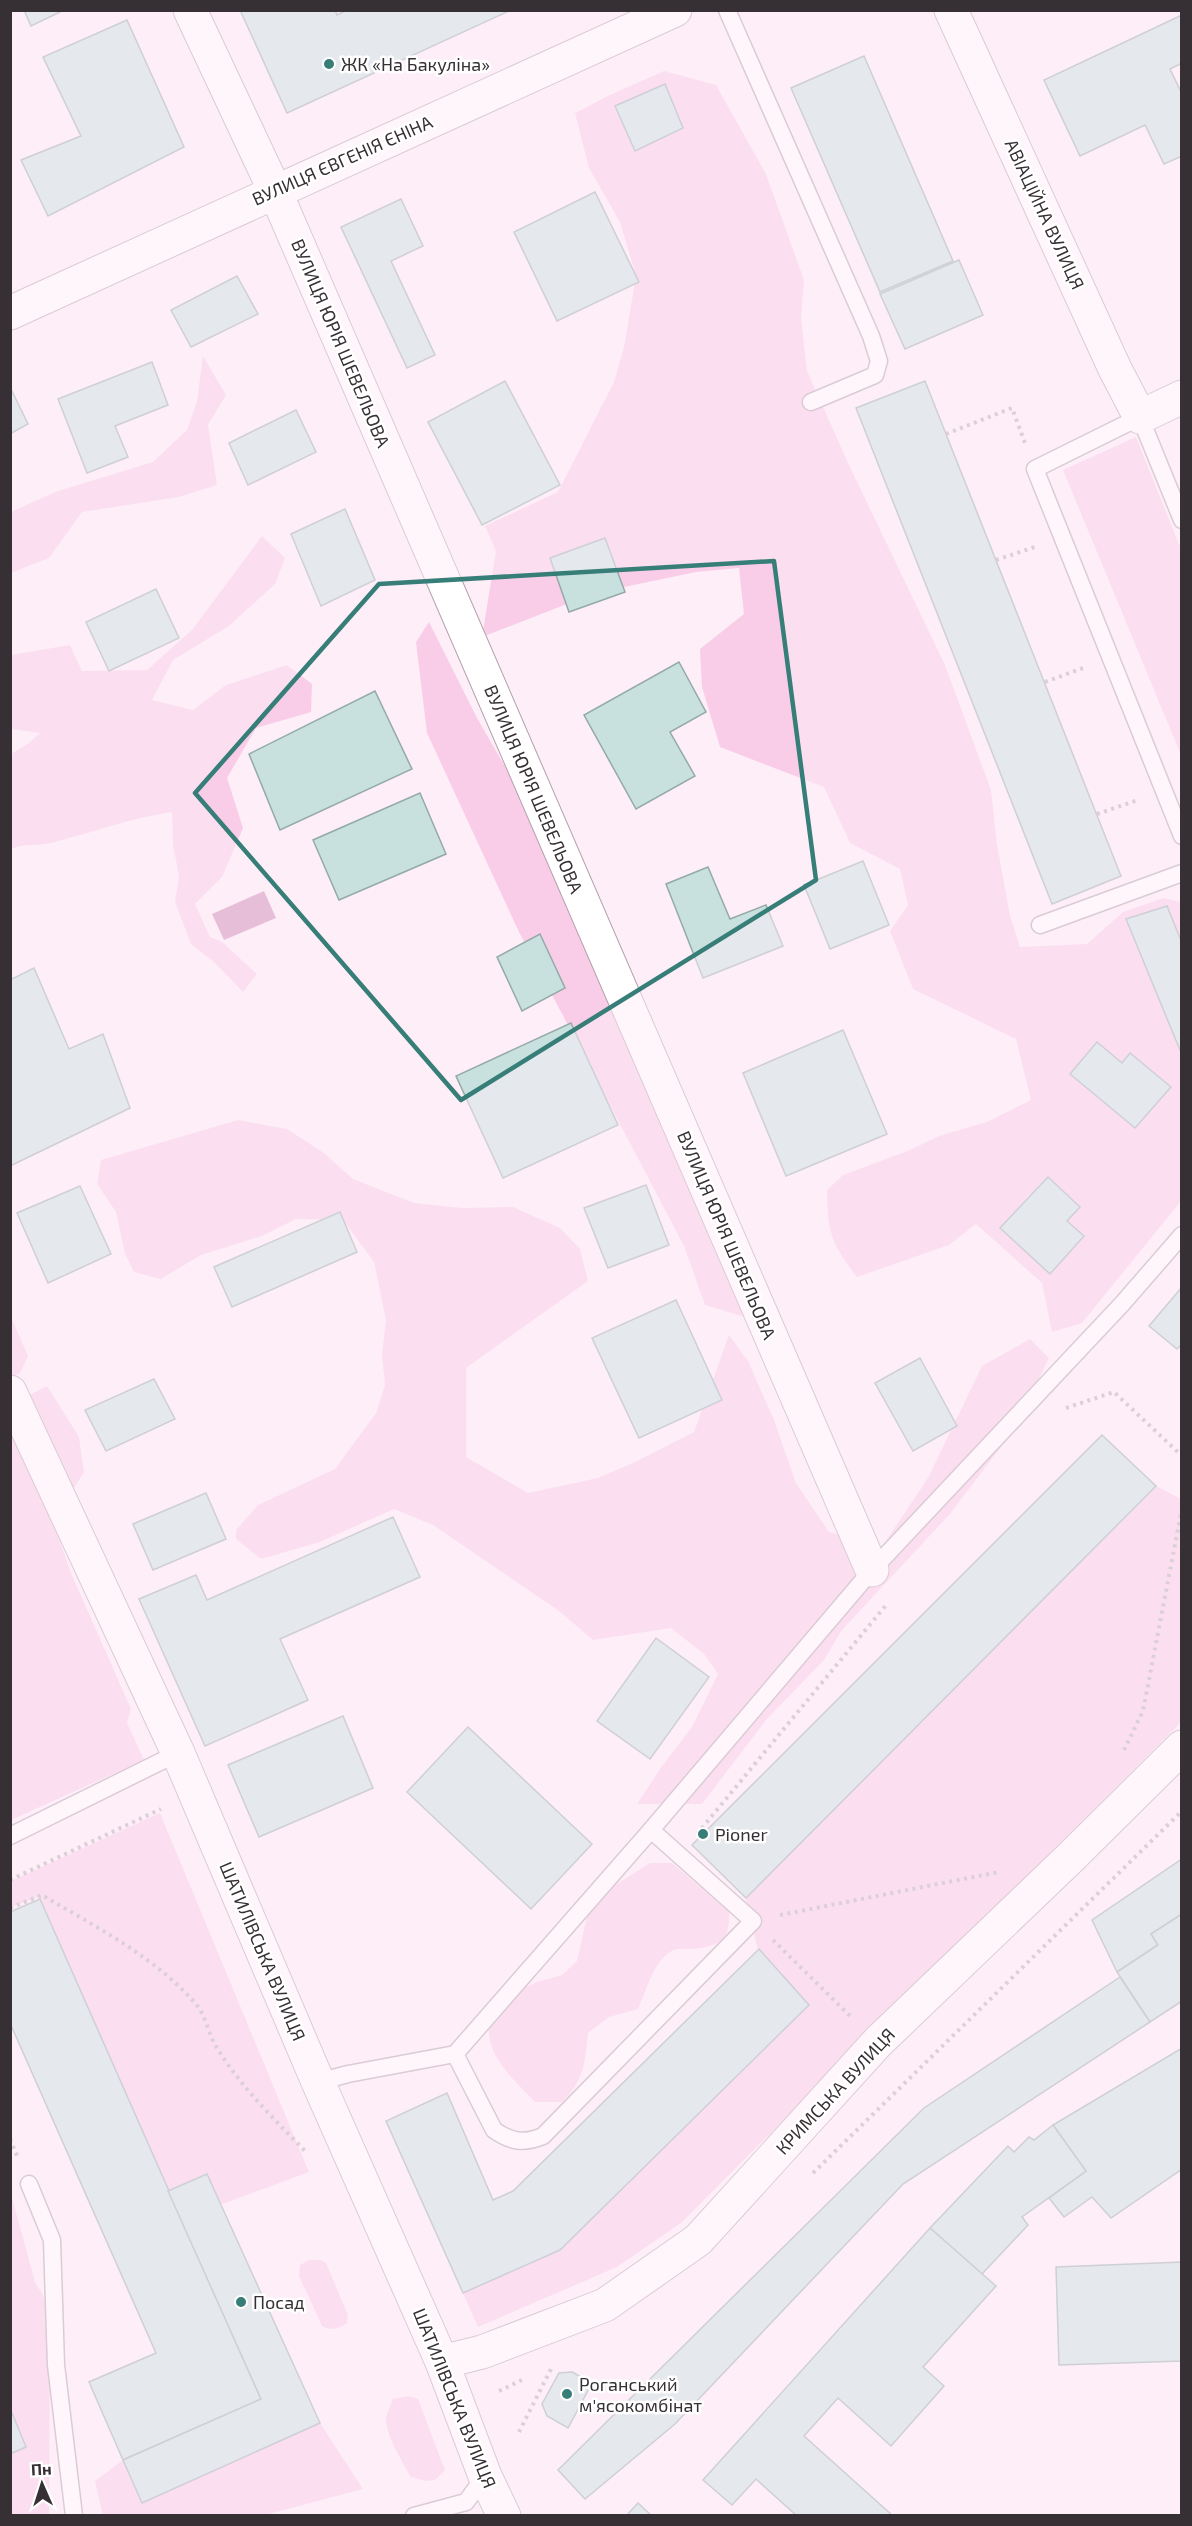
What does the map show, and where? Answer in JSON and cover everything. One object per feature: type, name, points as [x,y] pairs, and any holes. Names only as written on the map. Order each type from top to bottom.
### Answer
[{"type":"street","name":"ВУЛИЦЯ ЮРІЯ ШЕВЕЛЬОВА","points":[[190,10],[274,191],[872,1570]]},
{"type":"street","name":"ВУЛИЦЯ ЄВГЕНІЯ ЄНІНА","points":[[10,313],[675,10]]},
{"type":"street","name":"АВІАЦІЙНА ВУЛИЦЯ","points":[[951,10],[1140,417]]},
{"type":"street","points":[[1140,417],[1182,397]]},
{"type":"street","name":"ШАТИЛІВСЬКА ВУЛИЦЯ","points":[[10,1392],[178,1753],[318,2082],[442,2362],[485,2476],[504,2516]]},
{"type":"street","name":"КРИМСЬКА ВУЛИЦЯ","points":[[442,2362],[482,2352],[605,2305],[698,2240],[878,2042],[1056,1872],[1182,1747]]},
{"type":"lane","points":[[726,10],[871,336],[879,361],[875,375],[811,402]]},
{"type":"lane","points":[[1182,520],[1140,417],[1035,469],[1182,836]]},
{"type":"lane","points":[[1040,926],[1182,873]]},
{"type":"lane","points":[[318,2082],[348,2074],[455,2054],[651,1830],[872,1570],[1122,1304],[1182,1235]]},
{"type":"lane","points":[[10,1836],[178,1753]]},
{"type":"lane","points":[[455,2054],[494,2130],[505,2138],[517,2142],[531,2141],[543,2136],[753,1921],[651,1830]]},
{"type":"lane","points":[[29,2184],[52,2240],[56,2365],[74,2516]]},
{"type":"lane","points":[[414,2516],[466,2502],[485,2476]]},
{"type":"path","points":[[946,434],[1012,408],[1035,469]]},
{"type":"path","points":[[996,560],[1063,537]]},
{"type":"path","points":[[1045,682],[1111,658]]},
{"type":"path","points":[[1097,814],[1164,791]]},
{"type":"path","points":[[1064,1409],[1114,1392],[1182,1456]]},
{"type":"path","points":[[1122,1753],[1143,1711],[1182,1508]]},
{"type":"path","points":[[680,1856],[892,1599]]},
{"type":"path","points":[[10,1880],[161,1809]]},
{"type":"path","points":[[753,1921],[1000,1872]]},
{"type":"path","points":[[10,1908],[42,1895],[125,1946],[173,1979],[197,2005],[216,2047],[257,2103],[311,2157]]},
{"type":"path","points":[[753,1921],[878,2042]]},
{"type":"highlighted area","points":[[774,561],[816,880],[461,1100],[195,793],[379,584]]},
{"type":"shaded area","points":[[664,71],[716,85],[766,174],[804,280],[801,318],[807,371],[849,465],[945,665],[991,790],[997,844],[1010,916],[1020,947],[1087,944],[1123,912],[1164,898],[1181,902],[1181,1201],[1082,1323],[1052,1332],[1042,1283],[976,1224],[949,1245],[857,1277],[836,1245],[828,1217],[827,1190],[843,1175],[910,1150],[939,1136],[987,1122],[1031,1100],[1016,1039],[913,989],[890,931],[908,905],[900,869],[850,843],[824,787],[720,747],[702,687],[700,649],[744,614],[739,568],[696,572],[595,593],[482,637],[496,551],[485,526],[558,492],[614,382],[624,347],[636,276],[620,222],[589,168],[575,113]]},
{"type":"shaded area","points":[[203,356],[226,395],[208,425],[217,485],[179,497],[82,512],[49,558],[11,573],[11,512],[55,492],[153,462],[187,430],[197,401]]},
{"type":"shaded area","points":[[1136,437],[1181,549],[1181,755],[1063,470]]},
{"type":"shaded area","points":[[262,536],[285,558],[275,584],[229,626],[173,660],[152,700],[193,710],[226,685],[287,665],[312,684],[311,712],[256,728],[227,778],[243,828],[222,877],[195,904],[210,937],[222,942],[257,974],[243,992],[214,962],[191,944],[175,902],[179,876],[173,845],[172,812],[51,843],[11,849],[11,754],[40,733],[11,729],[11,655],[70,645],[82,671],[147,670],[192,630]]},
{"type":"shaded area","points":[[429,622],[477,718],[519,791],[745,1317],[705,1305],[684,1246],[519,932],[427,733],[416,642]]},
{"type":"shaded area","points":[[264,891],[276,918],[224,940],[212,914]]},
{"type":"shaded area","points":[[238,1120],[287,1129],[324,1153],[353,1179],[414,1203],[463,1208],[513,1207],[560,1228],[580,1249],[588,1281],[466,1368],[466,1457],[528,1493],[598,1478],[694,1432],[729,1335],[748,1361],[774,1420],[796,1483],[829,1532],[882,1547],[928,1478],[982,1366],[1030,1339],[1049,1358],[1013,1431],[950,1514],[842,1630],[824,1660],[766,1720],[702,1804],[637,1804],[692,1727],[718,1674],[704,1654],[671,1628],[593,1640],[559,1611],[433,1525],[394,1509],[320,1542],[261,1559],[236,1539],[236,1530],[258,1505],[335,1469],[376,1413],[385,1385],[382,1355],[386,1320],[374,1262],[343,1220],[296,1219],[262,1236],[201,1255],[161,1279],[134,1272],[125,1254],[116,1212],[97,1184],[101,1160]]},
{"type":"shaded area","points":[[10,1314],[28,1356],[20,1373],[11,1378]]},
{"type":"shaded area","points":[[47,1386],[79,1437],[84,1472],[53,1521],[71,1573],[131,1709],[127,1723],[144,1760],[11,1820],[11,1405]]},
{"type":"shaded area","points":[[1156,1486],[1181,1499],[1181,1722],[681,2223],[617,2267],[478,2327],[463,2293],[560,2250],[804,2005],[757,1947],[746,1898]]},
{"type":"shaded area","points":[[160,1813],[309,2172],[220,2205],[206,2174],[168,2191],[40,1899],[41,1896],[11,1907],[11,1881]]},
{"type":"shaded area","points":[[650,1863],[672,1863],[729,1912],[727,1931],[724,1937],[714,1945],[677,1949],[667,1954],[656,1968],[638,2009],[609,2017],[588,2033],[586,2053],[579,2079],[562,2102],[535,2102],[513,2080],[495,2054],[489,2035],[492,2011],[520,1990],[537,1982],[562,1975],[577,1961],[587,1916],[598,1896]]},
{"type":"shaded area","points":[[10,2190],[35,2282],[44,2297],[50,2342],[49,2515],[11,2515]]},
{"type":"shaded area","points":[[309,2260],[320,2260],[326,2263],[348,2315],[347,2323],[341,2327],[332,2329],[322,2326],[299,2276],[300,2265]]},
{"type":"shaded area","points":[[408,2396],[418,2399],[445,2470],[435,2480],[425,2481],[411,2477],[388,2432],[386,2418],[393,2399]]},
{"type":"shaded area","points":[[320,2423],[363,2489],[265,2515],[103,2516],[95,2481],[123,2460]]},
{"type":"building","points":[[24,10],[60,10],[60,12],[31,26]]},
{"type":"building","name":"ЖК «На Бакуліна»","points":[[240,10],[335,10],[337,15],[347,10],[511,10],[287,113]]},
{"type":"building","points":[[1182,15],[1182,63],[1170,69],[1182,94],[1182,156],[1164,164],[1145,125],[1080,156],[1044,80]]},
{"type":"building","points":[[127,20],[184,147],[48,216],[21,160],[81,136],[43,57]]},
{"type":"building","points":[[864,56],[953,261],[880,292],[791,88]]},
{"type":"building","points":[[665,84],[683,128],[635,151],[615,106]]},
{"type":"building","points":[[595,192],[639,282],[557,321],[514,232]]},
{"type":"building","points":[[401,199],[423,246],[391,261],[435,355],[407,368],[341,227]]},
{"type":"building","points":[[959,260],[983,315],[905,349],[880,294]]},
{"type":"building","points":[[237,276],[258,314],[191,347],[171,310]]},
{"type":"building","points":[[152,362],[168,405],[115,426],[128,457],[87,473],[58,399]]},
{"type":"building","points":[[505,381],[560,485],[482,525],[428,422]]},
{"type":"building","points":[[925,381],[1121,876],[1052,904],[856,408]]},
{"type":"building","points":[[10,387],[28,424],[10,434]]},
{"type":"building","points":[[296,410],[316,452],[248,485],[229,443]]},
{"type":"building","points":[[345,509],[375,580],[321,606],[291,534]]},
{"type":"building","points":[[605,538],[625,592],[569,612],[550,558]]},
{"type":"building","points":[[156,589],[179,638],[109,671],[86,622]]},
{"type":"building","points":[[679,662],[706,712],[670,732],[695,776],[636,809],[584,715]]},
{"type":"building","points":[[375,691],[412,769],[280,830],[249,754]]},
{"type":"building","points":[[420,793],[446,854],[339,900],[313,840]]},
{"type":"building","points":[[863,861],[889,925],[830,949],[804,885]]},
{"type":"building","points":[[708,867],[730,919],[766,905],[783,946],[703,978],[666,884]]},
{"type":"building","points":[[1167,906],[1182,943],[1182,1055],[1126,919]]},
{"type":"building","points":[[540,934],[565,988],[522,1011],[497,957]]},
{"type":"building","points":[[34,968],[69,1049],[103,1034],[130,1108],[10,1166],[10,980]]},
{"type":"building","points":[[571,1023],[618,1125],[503,1178],[456,1076]]},
{"type":"building","points":[[843,1030],[887,1134],[786,1176],[743,1073]]},
{"type":"building","points":[[1097,1042],[1122,1063],[1130,1053],[1171,1087],[1135,1128],[1070,1074]]},
{"type":"building","points":[[1048,1177],[1080,1207],[1067,1221],[1084,1236],[1050,1274],[1000,1228]]},
{"type":"building","points":[[646,1185],[669,1245],[608,1268],[584,1208]]},
{"type":"building","points":[[80,1186],[111,1254],[48,1283],[17,1213]]},
{"type":"building","points":[[340,1212],[357,1252],[232,1307],[214,1267]]},
{"type":"building","points":[[1182,1287],[1182,1344],[1177,1349],[1149,1326]]},
{"type":"building","points":[[676,1300],[722,1400],[639,1438],[592,1338]]},
{"type":"building","points":[[920,1358],[957,1426],[913,1451],[875,1383]]},
{"type":"building","points":[[154,1379],[175,1419],[106,1451],[85,1410]]},
{"type":"building","points":[[1102,1435],[1156,1486],[746,1898],[692,1845]]},
{"type":"building","points":[[206,1493],[226,1539],[153,1570],[133,1524]]},
{"type":"building","points":[[393,1517],[420,1577],[280,1639],[308,1700],[205,1746],[139,1599],[196,1575],[207,1600]]},
{"type":"building","points":[[656,1638],[709,1677],[650,1759],[597,1721]]},
{"type":"building","points":[[343,1716],[373,1788],[259,1837],[228,1765]]},
{"type":"building","points":[[468,1727],[592,1844],[531,1909],[407,1792]]},
{"type":"building","points":[[1182,1859],[1182,1914],[1151,1934],[1158,1945],[1117,1972],[1092,1920]]},
{"type":"building","points":[[40,1899],[261,2399],[123,2460],[89,2382],[156,2353],[10,2023],[10,1912]]},
{"type":"building","points":[[1182,1914],[1182,2001],[1150,2022],[1117,1972],[1158,1945],[1151,1934]]},
{"type":"building","points":[[759,1949],[809,2005],[560,2250],[463,2293],[386,2121],[447,2093],[493,2200],[513,2191]]},
{"type":"building","points":[[1120,1977],[1150,2022],[903,2184],[675,2424],[585,2499],[558,2470],[924,2108]]},
{"type":"building","points":[[1182,2048],[1182,2169],[1111,2218],[1092,2197],[1064,2217],[1049,2198],[1086,2171],[1053,2125]]},
{"type":"building","points":[[1053,2125],[1086,2171],[1022,2217],[1028,2225],[982,2274],[930,2228],[1008,2146],[1014,2152],[1029,2137],[1034,2140]]},
{"type":"building","name":"Посад","points":[[207,2174],[320,2423],[142,2503],[123,2460],[261,2399],[168,2191]]},
{"type":"building","points":[[930,2228],[996,2286],[923,2367],[944,2386],[891,2446],[838,2398],[804,2436],[893,2516],[797,2516],[756,2479],[732,2505],[703,2480]]},
{"type":"building","points":[[1182,2262],[1182,2361],[1059,2365],[1056,2267]]},
{"type":"building","name":"Роганський м'ясокомбінат","points":[[572,2372],[592,2383],[568,2428],[547,2416],[542,2404],[559,2373]]},
{"type":"building","points":[[10,2408],[26,2447],[10,2454]]},
{"type":"building","points":[[638,2503],[652,2516],[626,2516]]},
{"type":"place","name":"ЖК «На Бакуліна»","points":[[329,64]]},
{"type":"place","name":"Pioner","points":[[703,1834]]},
{"type":"place","name":"Посад","points":[[241,2302]]},
{"type":"place","name":"Роганський м'ясокомбінат","points":[[567,2394]]}]
